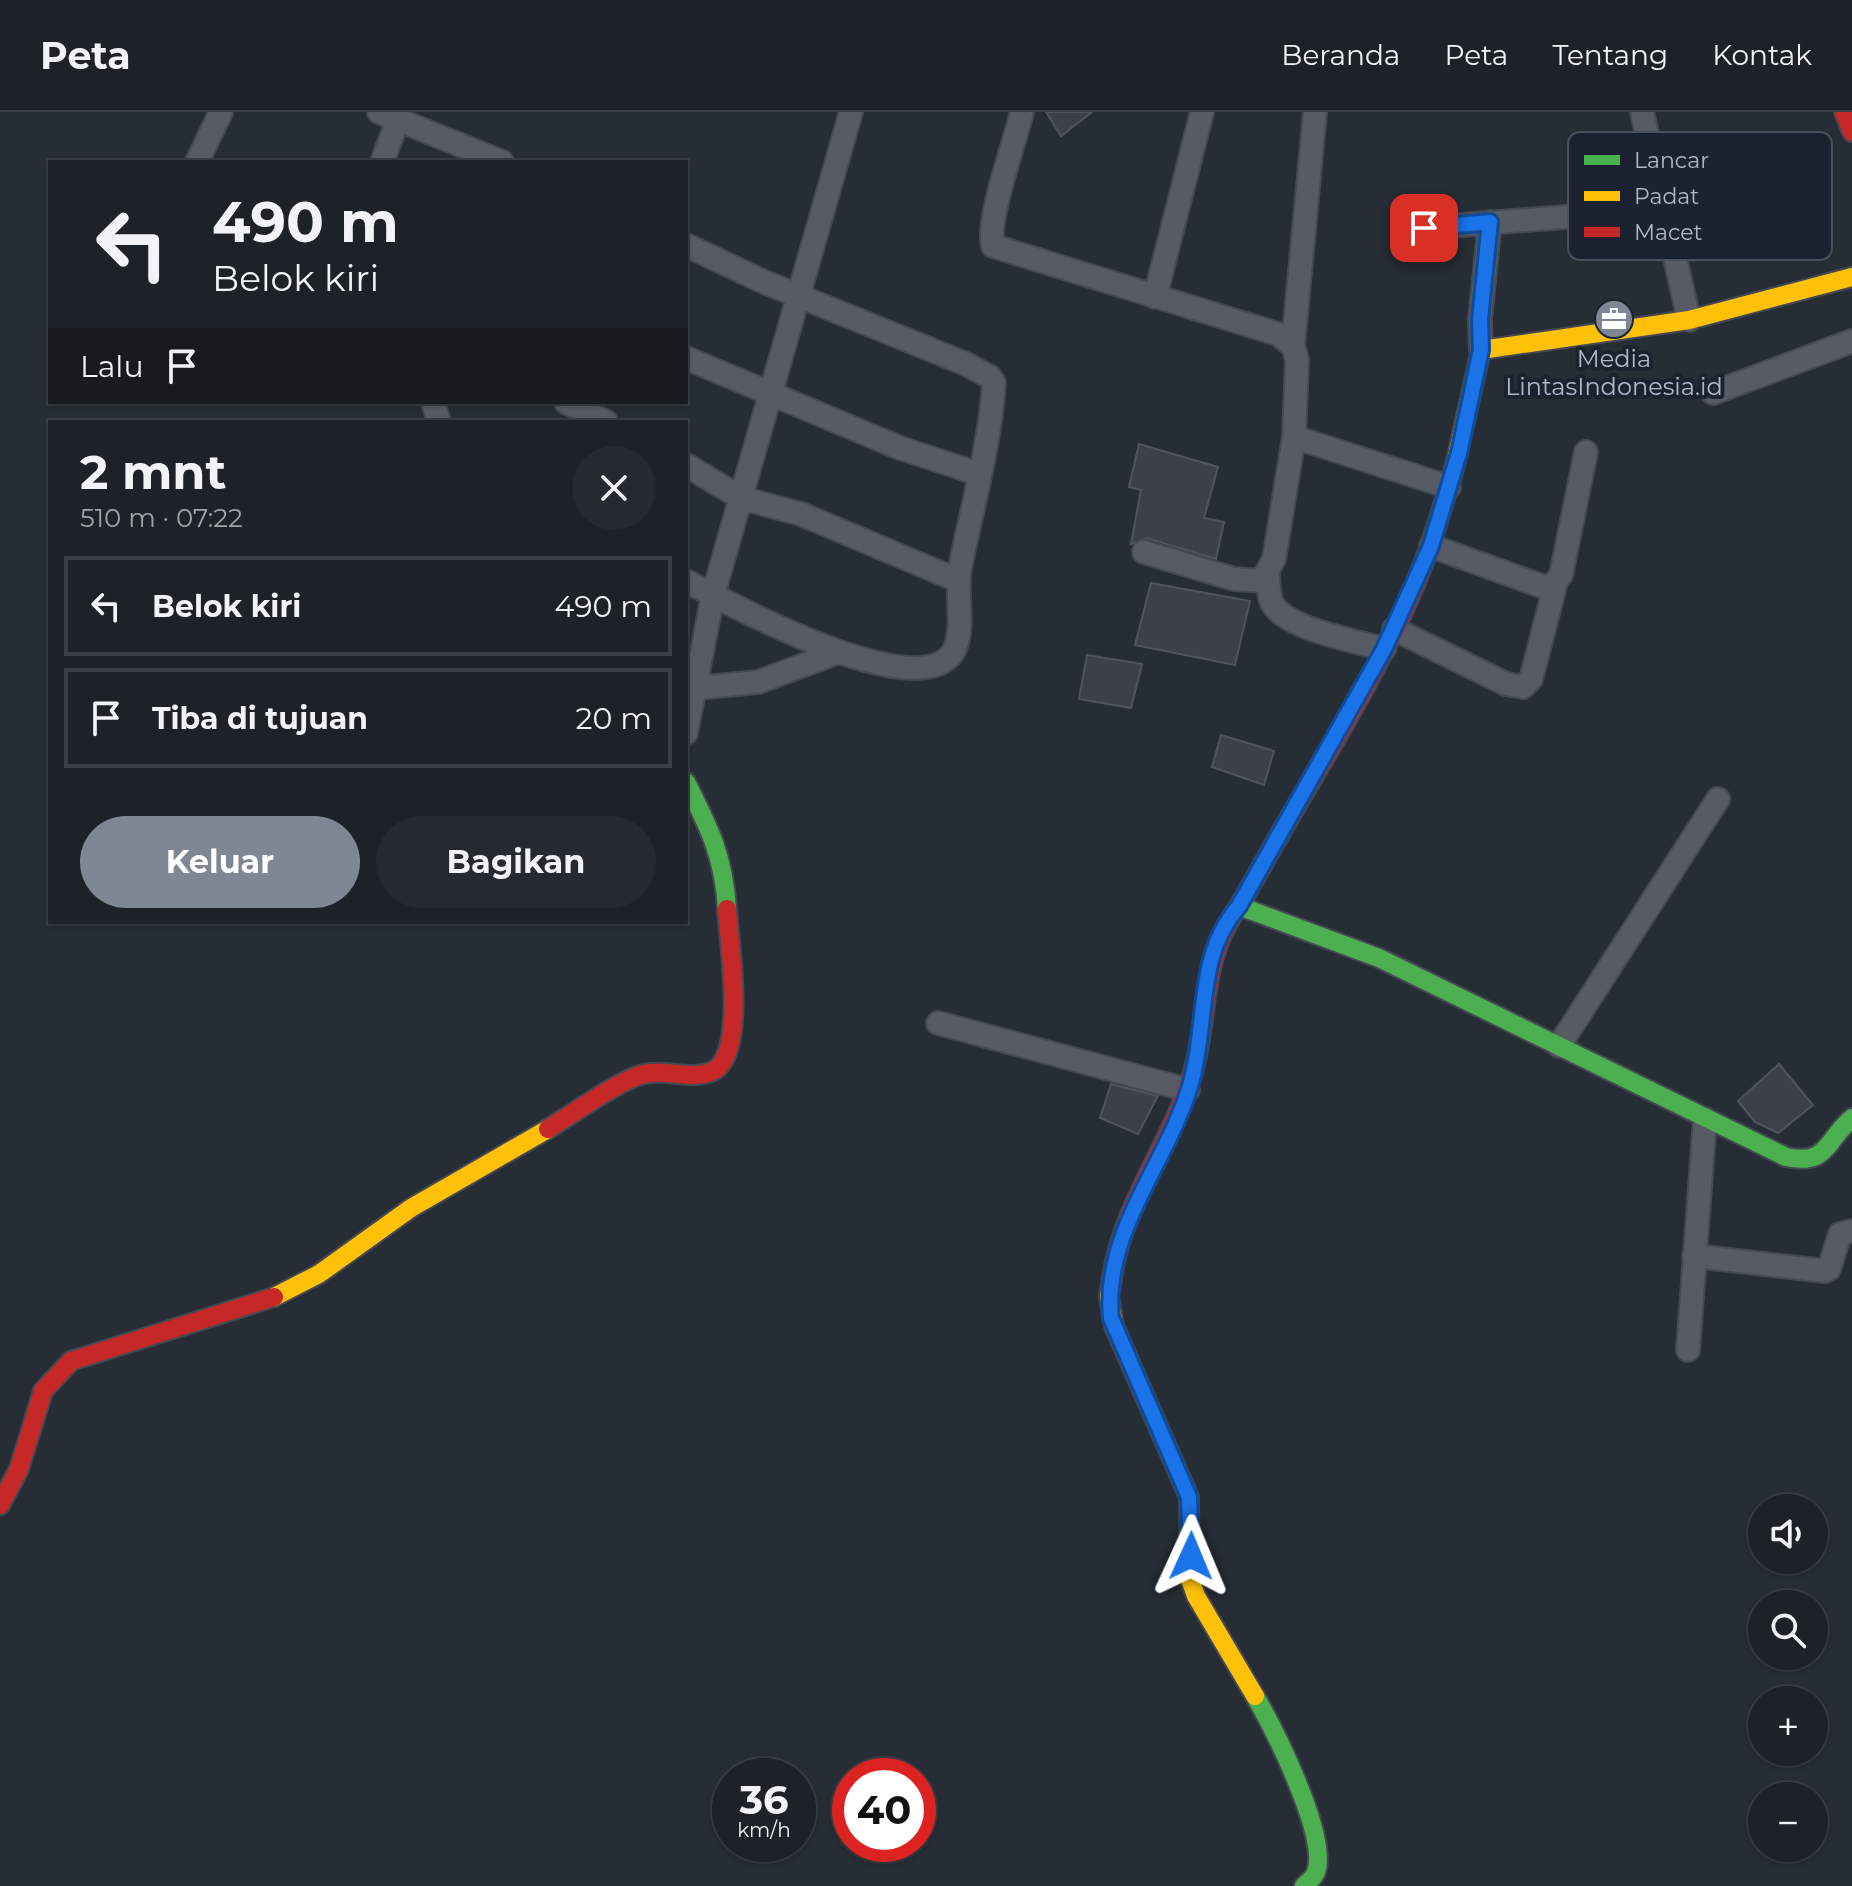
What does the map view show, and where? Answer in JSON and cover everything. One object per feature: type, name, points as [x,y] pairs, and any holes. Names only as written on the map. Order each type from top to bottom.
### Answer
[{"type":"street","points":[[198,160],[221,112]]},
{"type":"street","points":[[688,724],[713,595],[851,112]]},
{"type":"street","points":[[1022,112],[995,212],[991,237],[993,246],[1278,334],[1293,346]]},
{"type":"street","points":[[1155,297],[1202,112]]},
{"type":"street","points":[[1315,112],[1293,346],[1297,360],[1294,437],[1279,535],[1268,576],[1273,605],[1283,616],[1316,630],[1389,639],[1506,684],[1523,687],[1531,679],[1555,586],[1561,575],[1586,452]]},
{"type":"street","points":[[1642,112],[1647,132]]},
{"type":"street","points":[[1844,112],[1852,132]]},
{"type":"street","points":[[382,160],[388,116],[497,160]]},
{"type":"street","points":[[1424,228],[1568,217]]},
{"type":"street","points":[[1304,1886],[1316,1875],[1318,1861],[1299,1787],[1270,1715],[1199,1604],[1190,1579],[1189,1497],[1111,1318],[1111,1291],[1127,1225],[1188,1090],[1213,945],[1239,906],[1389,639],[1431,546],[1449,487],[1481,350],[1480,319],[1490,222]]},
{"type":"street","points":[[688,246],[798,296],[966,364],[990,377],[992,403],[957,580],[957,643],[940,663],[925,669],[836,653],[796,638],[688,582]]},
{"type":"street","points":[[1676,260],[1689,320]]},
{"type":"street","points":[[1481,350],[1689,320],[1852,277]]},
{"type":"street","points":[[1713,393],[1852,341]]},
{"type":"street","points":[[688,359],[900,448],[979,474]]},
{"type":"street","points":[[570,404],[602,420]]},
{"type":"street","points":[[1294,437],[1449,487]]},
{"type":"street","points":[[688,466],[741,498],[801,514],[957,580]]},
{"type":"street","points":[[1431,546],[1550,589],[1555,586]]},
{"type":"street","points":[[1144,552],[1234,579],[1262,581],[1268,576]]},
{"type":"street","points":[[696,688],[758,682],[836,653]]},
{"type":"street","points":[[0,1505],[20,1469],[31,1415],[53,1375],[71,1361],[260,1304],[319,1274],[411,1208],[642,1074],[671,1072],[701,1075],[720,1067],[731,1049],[735,1023],[725,872],[713,834],[688,786]]},
{"type":"street","points":[[1559,1046],[1718,799]]},
{"type":"street","points":[[1239,906],[1379,958],[1705,1119],[1806,1163],[1823,1154],[1844,1123],[1852,1118]]},
{"type":"street","points":[[938,1023],[1188,1090]]},
{"type":"street","points":[[1688,1350],[1705,1119]]},
{"type":"street","points":[[1694,1256],[1825,1271],[1829,1269],[1840,1234],[1852,1231]]},
{"type":"building","points":[[1046,112],[1092,112],[1061,136]]},
{"type":"building","points":[[1139,444],[1218,467],[1204,518],[1224,522],[1216,559],[1147,538],[1131,544],[1141,490],[1129,487]]},
{"type":"building","points":[[1151,583],[1250,601],[1235,665],[1135,645]]},
{"type":"building","points":[[1087,655],[1142,664],[1131,708],[1079,699]]},
{"type":"building","points":[[1221,735],[1274,751],[1264,785],[1212,767]]},
{"type":"building","points":[[1779,1064],[1813,1105],[1778,1133],[1755,1122],[1738,1101]]},
{"type":"building","points":[[1111,1084],[1158,1096],[1138,1134],[1100,1118]]},
{"type":"traffic: fast","points":[[688,786],[714,843],[723,874],[727,909]]},
{"type":"traffic: fast","points":[[1262,866],[1239,906],[1379,958],[1786,1157],[1800,1159],[1818,1155],[1852,1118]]},
{"type":"traffic: fast","points":[[1255,1696],[1298,1783],[1315,1834],[1318,1856],[1316,1872],[1304,1886]]},
{"type":"traffic: slow","points":[[1455,465],[1481,350],[1689,320],[1852,277]]},
{"type":"traffic: slow","points":[[274,1297],[319,1274],[411,1208],[548,1129]]},
{"type":"traffic: slow","points":[[1112,1278],[1109,1297],[1114,1326],[1189,1497],[1190,1579],[1196,1596],[1255,1696]]},
{"type":"traffic: jam","points":[[1844,112],[1852,132]]},
{"type":"traffic: jam","points":[[1262,866],[1398,623],[1426,557],[1455,465]]},
{"type":"traffic: jam","points":[[1112,1278],[1128,1221],[1189,1085],[1213,960],[1219,942],[1239,906]]},
{"type":"traffic: jam","points":[[548,1129],[634,1077],[652,1073],[703,1074],[711,1072],[722,1062],[729,1045],[734,998],[727,909]]},
{"type":"traffic: jam","points":[[0,1505],[19,1469],[43,1391],[71,1361],[274,1297]]},
{"type":"place","name":"Media LintasIndonesia.id","points":[[1614,319]]},
{"type":"route","points":[[1191,1556],[1189,1497],[1111,1318],[1115,1265],[1127,1225],[1192,1080],[1213,945],[1225,922],[1239,906],[1406,607],[1431,546],[1449,487],[1481,350],[1480,319],[1490,222],[1424,228]]}]
